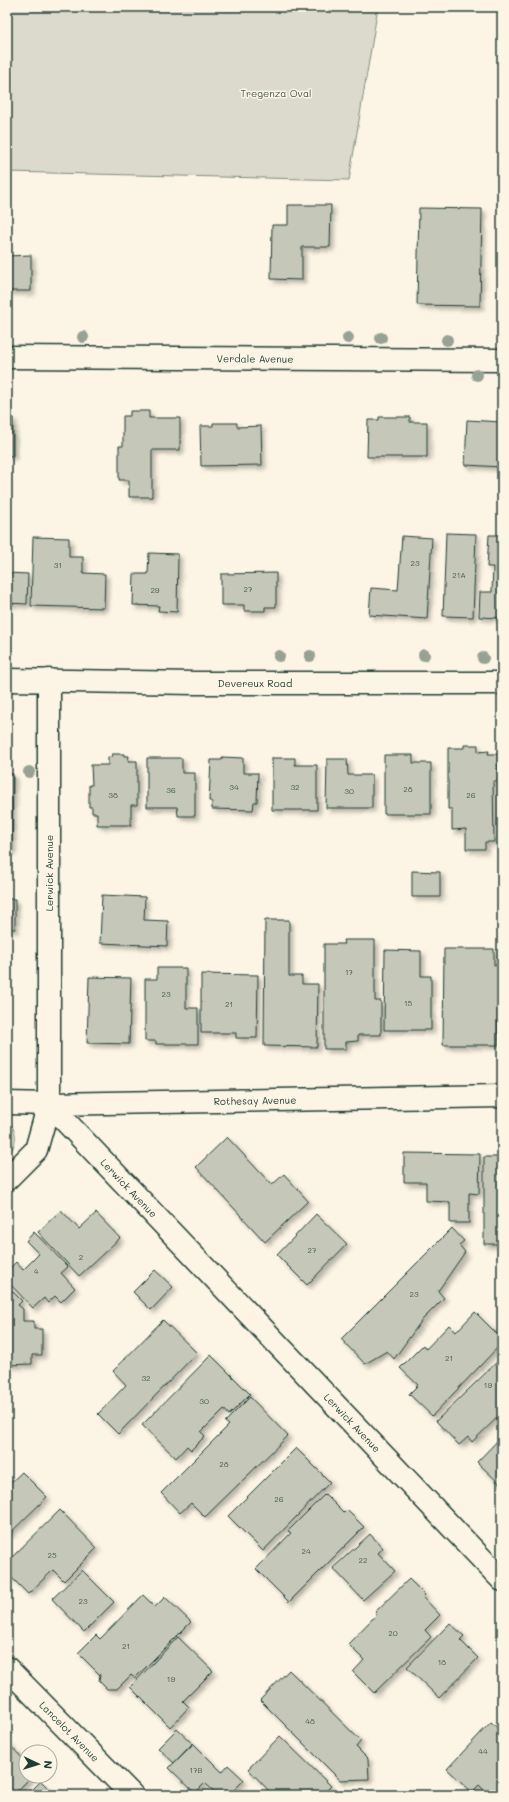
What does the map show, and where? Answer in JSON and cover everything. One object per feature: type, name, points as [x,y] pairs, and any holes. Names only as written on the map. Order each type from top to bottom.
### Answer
[{"type":"street","name":"Verdale Avenue","points":[[7,357],[502,360]]},
{"type":"street","name":"Devereux Road","points":[[7,680],[196,683],[502,683]]},
{"type":"street","name":"Lerwick Avenue","points":[[49,680],[49,1104],[502,1580]]},
{"type":"street","name":"Rothesay Avenue","points":[[7,1104],[502,1096]]},
{"type":"street","points":[[7,1179],[36,1150],[49,1104]]},
{"type":"street","name":"Lancelot Avenue","points":[[7,1668],[132,1795]]},
{"type":"green space","name":"Tregenza Oval","points":[[7,7],[378,7],[349,180],[7,172]]},
{"type":"green space","points":[[7,1118],[15,1134],[15,1143],[7,1159]]},
{"type":"building","points":[[288,205],[331,205],[330,247],[302,247],[302,280],[271,279],[272,225],[288,225]]},
{"type":"building","points":[[419,208],[482,209],[480,306],[417,305]]},
{"type":"building","points":[[31,255],[31,291],[7,291],[7,256]]},
{"type":"building","points":[[130,411],[149,411],[149,418],[180,418],[180,450],[152,450],[152,497],[129,497],[129,480],[119,480],[119,446],[123,446],[123,416],[130,416]]},
{"type":"building","points":[[379,417],[410,417],[410,422],[427,422],[427,457],[367,457],[368,420],[379,420]]},
{"type":"building","points":[[7,418],[13,418],[13,456],[7,456]]},
{"type":"building","points":[[467,420],[502,422],[502,467],[465,465]]},
{"type":"building","points":[[213,423],[237,423],[237,427],[261,426],[262,465],[201,466],[200,426],[213,426]]},
{"type":"building","points":[[446,533],[476,534],[473,617],[443,616]]},
{"type":"building","points":[[489,535],[502,535],[502,618],[479,617],[480,592],[492,592],[493,567],[487,567]]},
{"type":"building","points":[[402,536],[432,538],[427,619],[369,615],[371,588],[398,590]]},
{"type":"building","points":[[33,537],[69,538],[69,557],[83,557],[83,573],[105,574],[104,608],[31,606]]},
{"type":"building","points":[[149,553],[178,554],[177,612],[158,611],[159,606],[133,605],[134,574],[148,574]]},
{"type":"building","points":[[7,573],[28,574],[27,604],[7,603]]},
{"type":"building","points":[[276,573],[276,607],[265,607],[265,611],[244,611],[244,605],[221,605],[221,574]]},
{"type":"building","points":[[464,745],[478,745],[478,752],[489,751],[488,754],[498,754],[498,781],[493,781],[494,842],[485,842],[485,849],[466,849],[466,829],[452,830],[452,809],[448,809],[448,748],[464,748]]},
{"type":"building","points":[[112,754],[124,754],[124,756],[129,756],[128,761],[137,761],[137,805],[131,805],[131,825],[97,825],[97,813],[92,813],[92,807],[89,807],[89,785],[92,785],[91,765],[108,765],[108,758],[111,757]]},
{"type":"building","points":[[384,755],[413,755],[413,763],[431,763],[431,814],[384,814]]},
{"type":"building","points":[[222,757],[243,758],[243,773],[258,773],[257,802],[254,802],[253,810],[212,809],[212,801],[209,801],[211,760],[222,760]]},
{"type":"building","points":[[147,758],[182,758],[182,773],[195,773],[195,816],[178,816],[177,807],[147,807]]},
{"type":"building","points":[[272,758],[295,758],[295,765],[317,765],[317,810],[272,810]]},
{"type":"building","points":[[327,759],[347,759],[348,775],[372,775],[372,808],[326,808]]},
{"type":"building","points":[[7,774],[13,774],[12,851],[7,851]]},
{"type":"building","points":[[502,857],[502,887],[501,887]]},
{"type":"building","points":[[412,871],[440,872],[440,897],[412,897]]},
{"type":"building","points":[[102,895],[145,897],[144,920],[168,921],[167,946],[100,943]]},
{"type":"building","points":[[7,899],[15,899],[15,929],[7,929]]},
{"type":"building","points":[[265,920],[289,920],[289,976],[302,976],[302,984],[318,984],[317,1047],[264,1046]]},
{"type":"building","points":[[343,940],[375,940],[375,1001],[381,1001],[381,1035],[358,1035],[358,1041],[346,1042],[346,1049],[324,1049],[324,944],[344,944]]},
{"type":"building","points":[[444,949],[494,949],[494,965],[498,965],[498,1045],[443,1045]]},
{"type":"building","points":[[385,950],[421,951],[421,976],[431,976],[431,1030],[384,1030]]},
{"type":"building","points":[[157,968],[186,968],[186,1008],[198,1008],[198,1044],[156,1044],[156,1041],[145,1041],[145,979],[157,979]]},
{"type":"building","points":[[201,974],[258,975],[257,1038],[236,1038],[236,1033],[201,1033]]},
{"type":"building","points":[[89,977],[131,978],[129,1044],[87,1043]]},
{"type":"building","points":[[500,1011],[502,1011],[502,1041],[500,1041]]},
{"type":"building","points":[[227,1137],[272,1185],[284,1174],[308,1201],[265,1242],[196,1167]]},
{"type":"building","points":[[404,1153],[480,1154],[479,1194],[469,1193],[469,1223],[450,1223],[450,1202],[426,1201],[426,1182],[404,1182]]},
{"type":"building","points":[[484,1157],[502,1157],[502,1244],[484,1244]]},
{"type":"building","points":[[61,1210],[79,1229],[96,1213],[120,1238],[79,1276],[38,1232]]},
{"type":"building","points":[[316,1214],[347,1244],[307,1285],[277,1255]]},
{"type":"building","points":[[452,1228],[464,1241],[459,1245],[465,1252],[438,1291],[444,1298],[422,1320],[394,1359],[387,1351],[365,1364],[341,1339]]},
{"type":"building","points":[[34,1232],[68,1267],[61,1273],[75,1288],[61,1302],[55,1296],[48,1303],[44,1298],[33,1308],[7,1281],[7,1271],[16,1262],[23,1270],[39,1254],[26,1241]]},
{"type":"building","points":[[155,1270],[173,1287],[151,1310],[133,1292]]},
{"type":"building","points":[[7,1286],[22,1301],[18,1305],[23,1309],[23,1321],[34,1321],[34,1329],[42,1329],[42,1355],[32,1355],[32,1364],[7,1365]]},
{"type":"building","points":[[475,1312],[502,1339],[502,1343],[432,1416],[409,1394],[418,1385],[400,1368],[423,1345],[426,1349],[449,1325],[456,1332]]},
{"type":"building","points":[[163,1320],[197,1353],[118,1434],[98,1414],[126,1385],[113,1371]]},
{"type":"building","points":[[211,1355],[250,1394],[229,1415],[224,1409],[201,1432],[205,1436],[191,1450],[187,1446],[176,1458],[142,1425]]},
{"type":"building","points":[[502,1357],[502,1413],[472,1442],[468,1437],[459,1445],[436,1421]]},
{"type":"building","points":[[250,1397],[288,1436],[205,1517],[191,1503],[180,1513],[161,1493],[229,1425],[225,1422]]},
{"type":"building","points":[[502,1436],[502,1486],[477,1462]]},
{"type":"building","points":[[296,1448],[330,1482],[263,1551],[228,1516]]},
{"type":"building","points":[[22,1472],[47,1497],[7,1536],[7,1486]]},
{"type":"building","points":[[325,1494],[344,1513],[347,1510],[364,1527],[289,1602],[256,1569],[291,1533],[288,1531]]},
{"type":"building","points":[[60,1510],[97,1548],[64,1581],[53,1570],[28,1594],[7,1573],[7,1562]]},
{"type":"building","points":[[370,1534],[383,1548],[378,1553],[395,1571],[363,1600],[333,1568]]},
{"type":"building","points":[[82,1570],[114,1602],[84,1632],[52,1599]]},
{"type":"building","points":[[409,1579],[425,1595],[423,1597],[440,1615],[425,1630],[431,1637],[374,1693],[353,1672],[364,1660],[348,1644],[377,1614],[375,1612]]},
{"type":"building","points":[[143,1595],[155,1607],[165,1597],[191,1622],[135,1678],[131,1675],[117,1689],[107,1689],[99,1681],[100,1675],[78,1653],[96,1635],[100,1639]]},
{"type":"building","points":[[450,1623],[464,1636],[460,1640],[478,1658],[439,1698],[407,1667]]},
{"type":"building","points":[[178,1637],[213,1671],[183,1701],[189,1707],[170,1727],[130,1687]]},
{"type":"building","points":[[289,1670],[361,1741],[356,1747],[368,1759],[369,1779],[340,1780],[260,1700]]},
{"type":"building","points":[[491,1722],[502,1732],[502,1790],[497,1795],[489,1795],[479,1785],[472,1792],[447,1769]]},
{"type":"building","points":[[177,1729],[193,1744],[174,1763],[158,1748]]},
{"type":"building","points":[[280,1736],[331,1786],[322,1795],[283,1795],[281,1793],[278,1795],[273,1795],[248,1769]]},
{"type":"building","points":[[7,1742],[18,1754],[18,1784],[24,1784],[13,1795],[7,1795]]},
{"type":"building","points":[[193,1743],[222,1772],[228,1765],[244,1780],[229,1795],[218,1795],[205,1783],[195,1793],[169,1768]]},
{"type":"building","points":[[38,1784],[44,1784],[55,1795],[27,1795]]}]
